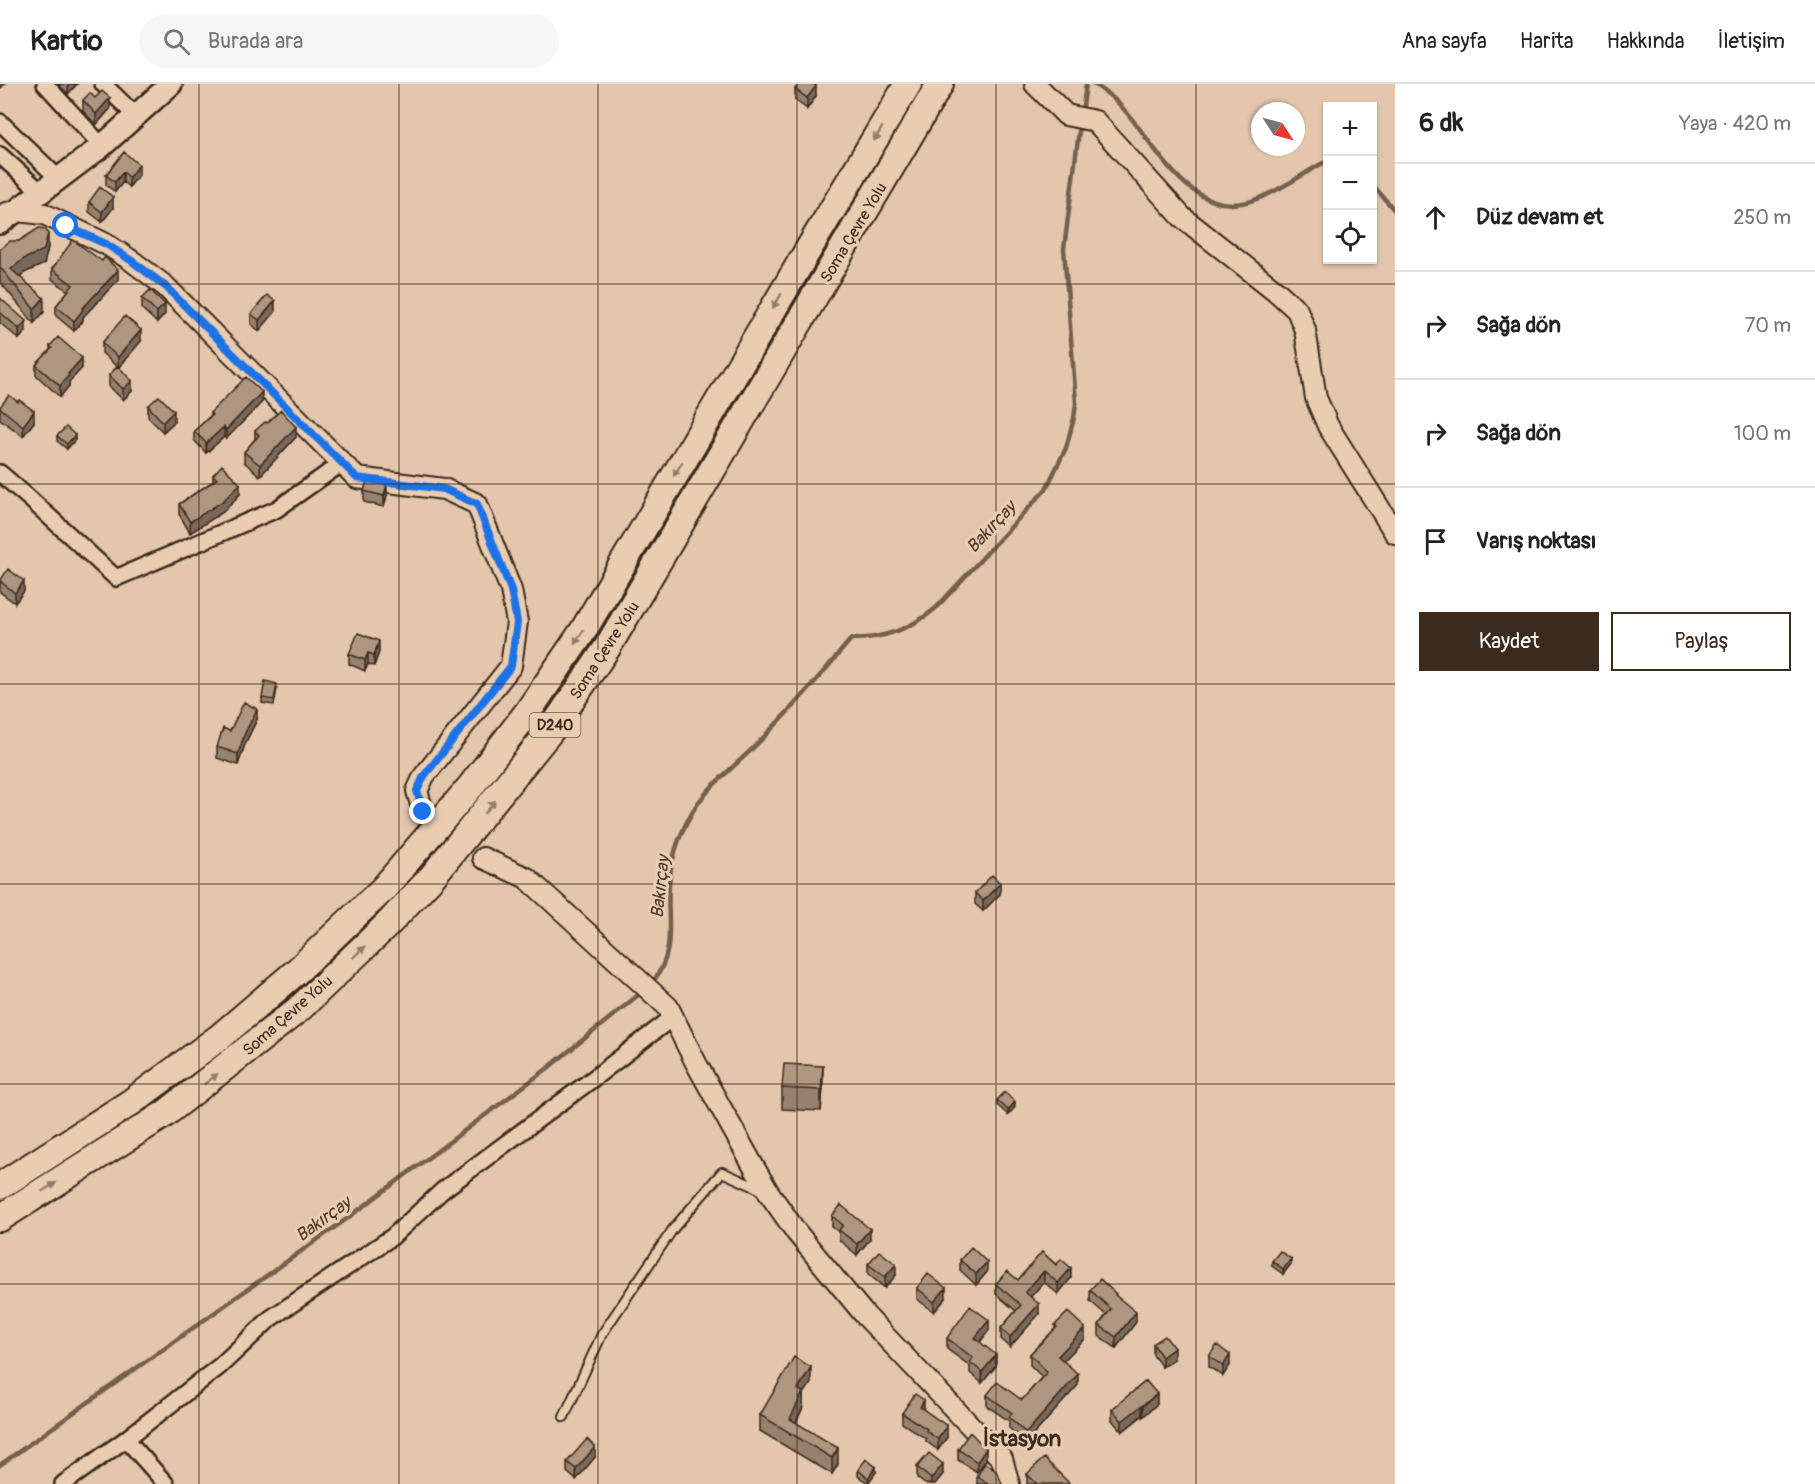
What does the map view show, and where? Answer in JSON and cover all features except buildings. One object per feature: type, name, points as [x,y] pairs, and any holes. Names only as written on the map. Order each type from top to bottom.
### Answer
[{"type":"highway","name":"Soma Çevre Yolu","points":[[0,1186],[130,1103],[220,1036],[296,972],[384,888],[465,794],[527,713],[583,631],[908,84]]},
{"type":"highway","name":"Soma Çevre Yolu","points":[[0,1218],[165,1114],[300,1008],[388,924],[459,846],[551,730],[607,648],[940,84]]},
{"type":"main road","points":[[6,216],[42,193],[102,146],[171,84]]},
{"type":"street","points":[[45,84],[102,146]]},
{"type":"street","points":[[104,84],[136,116]]},
{"type":"street","points":[[1035,84],[1066,115],[1095,121],[1182,217],[1297,310],[1305,330],[1316,398],[1328,426],[1395,533]]},
{"type":"street","points":[[0,122],[59,179]]},
{"type":"street","points":[[0,155],[42,193]]},
{"type":"street","points":[[6,216],[44,214],[106,244],[132,261],[165,286],[357,478],[444,489],[477,504],[511,590],[517,622],[511,666],[424,776],[417,791],[423,812]]},
{"type":"street","points":[[0,473],[116,578],[277,509],[342,463]]},
{"type":"street","points":[[483,858],[527,878],[670,1012],[696,1064],[769,1193],[797,1233],[864,1314],[1002,1459],[1009,1484]]},
{"type":"street","points":[[63,1484],[126,1439],[220,1366],[271,1318],[392,1238],[443,1190],[594,1078],[670,1012]]},
{"type":"street","points":[[126,1439],[166,1484]]},
{"type":"lane","points":[[564,1417],[602,1334],[673,1229],[722,1172],[769,1193]]},
{"type":"waterway","name":"Bakırçay","points":[[1082,114],[1086,84]]},
{"type":"waterway","points":[[1094,84],[1119,104],[1176,175],[1192,190],[1211,200],[1231,204],[1254,200],[1272,193],[1323,163]]},
{"type":"waterway","name":"Bakırçay","points":[[651,984],[665,960],[668,948],[668,898],[673,858],[685,826],[702,799],[779,722],[851,639],[886,635],[907,627],[927,615],[1046,489],[1066,448],[1076,403],[1064,249],[1080,123]]},
{"type":"waterway","points":[[1377,190],[1395,211]]},
{"type":"waterway","name":"Bakırçay","points":[[0,1465],[348,1218],[548,1068],[642,992]]},
{"type":"tunnel","points":[[428,815],[483,858]]},
{"type":"district","name":"İstasyon","points":[[1022,1438]]},
{"type":"route","points":[[66,226],[106,244],[165,286],[357,478],[444,489],[477,504],[511,590],[517,622],[516,642],[511,666],[424,776],[417,791],[423,812]]}]
